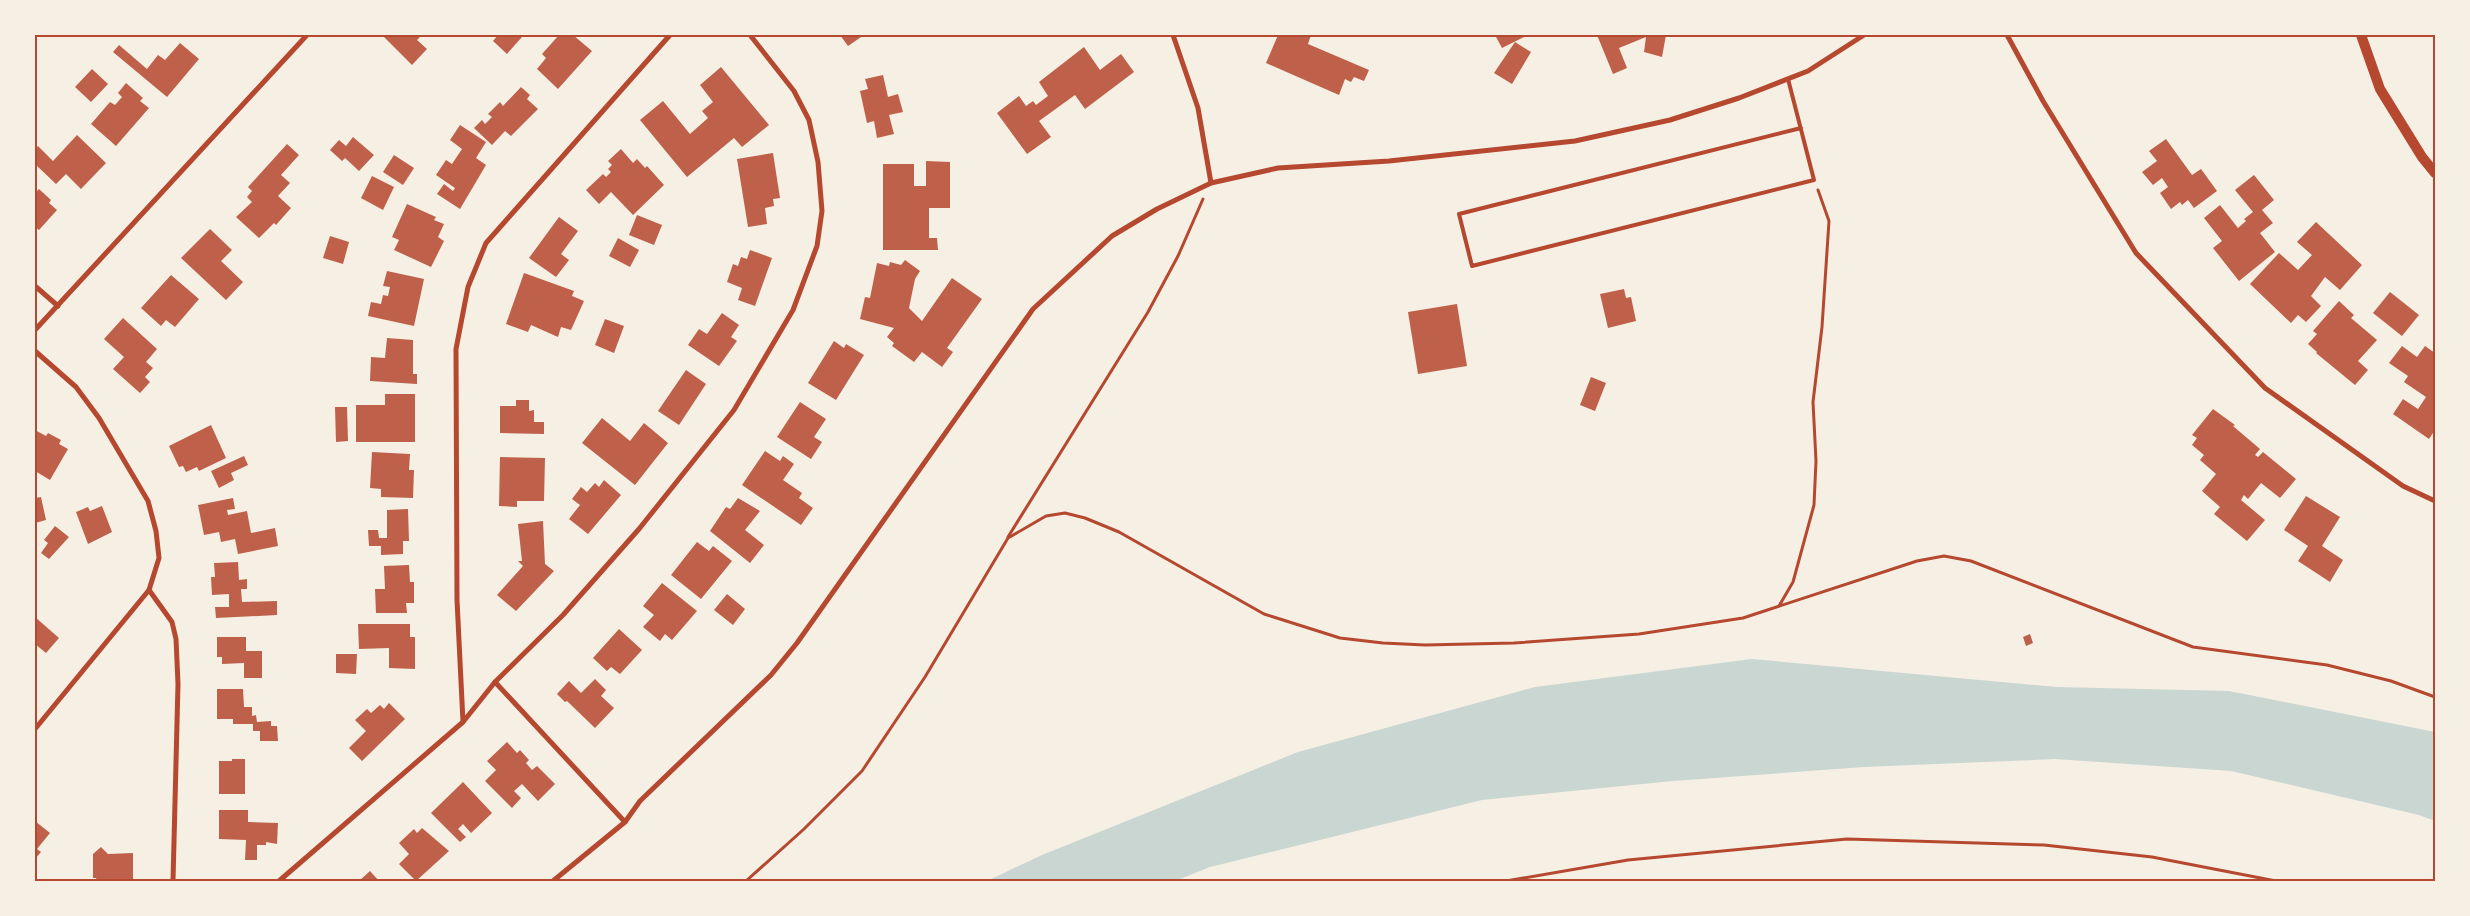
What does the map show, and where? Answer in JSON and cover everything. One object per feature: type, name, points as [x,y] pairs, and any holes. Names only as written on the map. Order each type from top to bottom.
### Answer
[{"type":"main road","points":[[2362,35],[2380,89],[2422,157],[2435,173]]},
{"type":"street","points":[[35,330],[307,35]]},
{"type":"street","points":[[463,722],[457,600],[456,349],[468,287],[486,243],[670,35]]},
{"type":"street","points":[[279,881],[463,722],[495,682],[563,615],[639,529],[734,410],[793,310],[810,269],[817,246],[822,211],[818,162],[809,120],[794,90],[750,35]]},
{"type":"street","points":[[1173,35],[1198,108],[1211,183]]},
{"type":"street","points":[[553,881],[625,822],[640,801],[771,675],[797,643],[1033,309],[1112,236],[1157,209],[1211,183],[1278,168],[1389,161],[1575,141],[1670,120],[1739,98],[1808,71],[1864,35]]},
{"type":"street","points":[[2007,35],[2043,101],[2136,253],[2265,388],[2403,486],[2435,501]]},
{"type":"street","points":[[35,286],[58,306]]},
{"type":"street","points":[[35,351],[76,387],[99,418],[148,501],[156,531],[159,558],[149,590],[35,729]]},
{"type":"street","points":[[149,590],[172,622],[176,639],[178,684],[173,881]]},
{"type":"street","points":[[495,682],[625,822]]},
{"type":"lane","points":[[1788,79],[1801,128],[1814,180],[1472,266],[1459,214],[1801,128]]},
{"type":"path","points":[[1779,607],[1792,582],[1814,505],[1816,461],[1813,402],[1822,328],[1829,221],[1814,180]]},
{"type":"path","points":[[746,881],[804,829],[862,771],[925,677],[1008,538],[1148,312],[1178,256],[1211,183]]},
{"type":"path","points":[[1008,538],[1046,516],[1065,513],[1085,518],[1119,532],[1264,614],[1340,638],[1383,644],[1424,645],[1514,643],[1639,634],[1743,618],[1917,561],[1944,556],[1971,561],[2193,647],[2327,665],[2391,681],[2435,697]]},
{"type":"path","points":[[1506,881],[1628,860],[1847,839],[2044,845],[2152,857],[2276,881]]},
{"type":"shaded area","points":[[1752,659],[2057,687],[2229,691],[2435,732],[2435,821],[2419,815],[2231,771],[2055,759],[1864,767],[1673,781],[1482,800],[1210,867],[1175,881],[987,881],[1042,855],[1298,752],[1535,687]]},
{"type":"building","points":[[384,35],[422,35],[417,40],[427,49],[412,65]]},
{"type":"building","points":[[498,35],[520,35],[522,37],[507,54],[493,41]]},
{"type":"building","points":[[559,35],[566,37],[573,35],[592,51],[558,89],[537,69],[546,58],[542,54]]},
{"type":"building","points":[[840,35],[864,35],[848,46]]},
{"type":"building","points":[[1278,35],[1311,35],[1308,44],[1369,70],[1364,81],[1354,77],[1351,82],[1345,79],[1339,95],[1266,63]]},
{"type":"building","points":[[1495,35],[1528,35],[1502,48]]},
{"type":"building","points":[[1597,35],[1666,35],[1662,57],[1644,52],[1646,37],[1619,48],[1627,68],[1613,74]]},
{"type":"building","points":[[1515,42],[1531,52],[1512,84],[1494,73]]},
{"type":"building","points":[[180,43],[199,59],[167,97],[113,52],[119,45],[147,69],[158,55],[165,60]]},
{"type":"building","points":[[1084,47],[1100,70],[1121,54],[1134,72],[1085,109],[1075,95],[1039,121],[1051,137],[1027,154],[997,113],[1019,96],[1026,106],[1033,101],[1036,105],[1048,96],[1039,82]]},
{"type":"building","points":[[721,67],[769,125],[742,147],[734,138],[687,177],[640,120],[663,101],[690,134],[708,118],[702,111],[713,102],[700,85]]},
{"type":"building","points":[[92,69],[108,84],[91,102],[75,87]]},
{"type":"building","points":[[883,75],[888,97],[898,94],[903,112],[889,115],[894,134],[877,138],[874,121],[867,123],[860,91],[868,89],[865,79]]},
{"type":"building","points":[[126,83],[143,98],[140,101],[149,108],[116,146],[91,124],[110,102],[115,105],[122,97],[118,93]]},
{"type":"building","points":[[521,87],[530,95],[527,99],[538,109],[511,136],[505,131],[492,145],[474,128],[482,120],[485,124],[492,117],[488,114],[500,102],[503,106]]},
{"type":"building","points":[[460,125],[486,142],[476,158],[486,165],[460,209],[437,194],[444,184],[453,191],[455,188],[436,175],[446,160],[452,164],[462,149],[450,140]]},
{"type":"building","points":[[77,135],[106,163],[81,189],[66,174],[56,184],[35,164],[35,150],[38,146],[53,161]]},
{"type":"building","points":[[353,137],[374,155],[359,171],[345,158],[342,161],[330,150],[339,140],[346,146]]},
{"type":"building","points":[[2166,139],[2192,175],[2201,169],[2217,191],[2194,208],[2188,200],[2182,205],[2180,202],[2171,209],[2160,193],[2168,187],[2162,178],[2153,185],[2142,172],[2157,161],[2149,151]]},
{"type":"building","points":[[287,144],[299,155],[281,175],[290,183],[278,196],[291,208],[276,225],[274,223],[259,238],[236,217],[252,202],[247,197],[252,191],[248,187]]},
{"type":"building","points":[[621,149],[633,163],[637,159],[645,168],[647,166],[664,185],[633,215],[611,192],[599,204],[586,190],[603,174],[606,177],[611,172],[608,169],[612,165],[608,161]]},
{"type":"building","points":[[773,153],[780,198],[773,199],[774,206],[765,208],[767,224],[748,227],[737,159]]},
{"type":"building","points":[[394,155],[414,168],[403,185],[383,172]]},
{"type":"building","points":[[926,161],[950,162],[950,208],[929,208],[929,238],[937,238],[938,250],[883,250],[883,164],[914,164],[914,186],[926,186]]},
{"type":"building","points":[[2254,175],[2274,200],[2262,210],[2273,223],[2260,233],[2275,252],[2239,281],[2213,248],[2222,241],[2204,218],[2220,205],[2238,228],[2246,221],[2244,219],[2253,212],[2235,190]]},
{"type":"building","points":[[372,176],[394,187],[383,210],[361,198]]},
{"type":"building","points":[[39,189],[51,200],[49,203],[57,210],[39,230],[35,227],[35,193]]},
{"type":"building","points":[[407,204],[436,217],[434,220],[444,224],[438,237],[444,241],[431,267],[394,250],[399,240],[392,237]]},
{"type":"building","points":[[637,215],[662,225],[654,245],[629,235]]},
{"type":"building","points":[[559,217],[578,231],[561,254],[569,260],[556,277],[529,258]]},
{"type":"building","points":[[2316,222],[2362,265],[2340,290],[2325,277],[2311,296],[2321,306],[2306,322],[2298,315],[2291,323],[2250,284],[2279,253],[2298,270],[2312,255],[2297,242]]},
{"type":"building","points":[[210,229],[232,250],[221,261],[243,282],[226,300],[181,258]]},
{"type":"building","points":[[330,236],[349,242],[343,264],[323,258]]},
{"type":"building","points":[[618,238],[639,250],[630,267],[609,256]]},
{"type":"building","points":[[750,250],[772,258],[755,306],[738,300],[742,288],[727,282],[733,264],[738,266],[741,257],[747,259]]},
{"type":"building","points":[[905,260],[920,271],[915,279],[909,308],[922,321],[952,278],[982,299],[947,348],[953,352],[942,367],[922,352],[914,362],[892,346],[894,343],[887,337],[894,328],[860,319],[865,297],[870,298],[877,263],[889,266],[890,262],[901,265]]},
{"type":"building","points":[[387,271],[424,279],[414,326],[368,316],[371,302],[381,304],[383,295],[388,296],[390,287],[383,286]]},
{"type":"building","points":[[524,273],[574,291],[572,296],[584,301],[571,330],[561,327],[558,337],[531,325],[528,332],[506,324]]},
{"type":"building","points":[[171,275],[199,299],[175,327],[166,320],[161,326],[141,308]]},
{"type":"building","points":[[1624,289],[1626,298],[1631,297],[1636,321],[1608,328],[1600,294]]},
{"type":"building","points":[[2390,292],[2419,315],[2402,336],[2373,313]]},
{"type":"building","points":[[2339,301],[2354,315],[2351,318],[2377,340],[2358,361],[2368,370],[2355,385],[2316,353],[2308,344],[2317,334],[2313,331]]},
{"type":"building","points":[[1457,304],[1467,366],[1418,374],[1408,312]]},
{"type":"building","points":[[722,313],[739,325],[731,337],[737,341],[719,366],[688,345],[699,329],[707,334]]},
{"type":"building","points":[[123,318],[157,349],[146,362],[153,368],[145,377],[150,382],[140,393],[113,369],[124,357],[104,339]]},
{"type":"building","points":[[605,319],[624,326],[614,353],[595,345]]},
{"type":"building","points":[[387,338],[413,340],[413,374],[417,374],[417,384],[370,381],[371,357],[385,358]]},
{"type":"building","points":[[834,341],[844,348],[846,344],[864,355],[836,400],[808,383]]},
{"type":"building","points":[[2402,346],[2417,357],[2425,346],[2435,353],[2435,430],[2429,439],[2393,414],[2403,399],[2418,409],[2426,397],[2404,382],[2408,376],[2389,363]]},
{"type":"building","points":[[686,370],[706,384],[679,425],[658,411]]},
{"type":"building","points":[[1591,377],[1606,383],[1595,411],[1580,405]]},
{"type":"building","points":[[385,394],[415,394],[415,442],[356,442],[356,405],[385,405]]},
{"type":"building","points":[[516,400],[529,400],[529,411],[534,410],[534,422],[544,422],[544,434],[500,433],[500,406],[516,406]]},
{"type":"building","points":[[800,402],[826,419],[814,437],[822,442],[811,459],[777,437]]},
{"type":"building","points":[[335,407],[347,407],[348,441],[336,442]]},
{"type":"building","points":[[2213,409],[2235,425],[2233,426],[2260,449],[2255,455],[2258,457],[2263,452],[2296,479],[2280,498],[2261,483],[2248,499],[2244,495],[2241,500],[2265,520],[2247,541],[2214,514],[2220,507],[2202,491],[2216,474],[2200,460],[2204,455],[2192,445],[2197,438],[2192,435]]},
{"type":"building","points":[[602,418],[630,441],[644,423],[668,443],[635,485],[582,443]]},
{"type":"building","points":[[211,425],[226,458],[199,471],[197,467],[186,472],[183,466],[179,467],[169,446]]},
{"type":"building","points":[[35,430],[46,436],[48,433],[61,440],[59,444],[68,449],[50,480],[35,471]]},
{"type":"building","points":[[765,451],[780,461],[783,456],[794,464],[783,480],[802,493],[799,498],[813,508],[801,525],[742,485]]},
{"type":"building","points":[[372,452],[410,454],[409,470],[414,470],[413,498],[381,497],[381,489],[370,488]]},
{"type":"building","points":[[244,456],[248,465],[231,473],[234,480],[219,488],[211,471]]},
{"type":"building","points":[[500,457],[545,458],[544,501],[517,501],[517,507],[499,506]]},
{"type":"building","points":[[604,480],[621,495],[588,534],[569,519],[580,505],[572,499],[581,487],[587,492],[595,483],[599,487]]},
{"type":"building","points":[[2306,496],[2340,517],[2322,546],[2343,560],[2330,582],[2298,561],[2308,546],[2284,530]]},
{"type":"building","points":[[41,497],[46,520],[35,523],[35,498]]},
{"type":"building","points":[[233,498],[235,509],[227,510],[228,515],[247,511],[251,533],[275,528],[278,546],[238,554],[235,539],[221,542],[219,532],[204,535],[198,505]]},
{"type":"building","points":[[738,498],[760,511],[745,530],[764,545],[750,563],[710,531],[726,507],[730,509]]},
{"type":"building","points":[[102,506],[112,532],[88,544],[76,512],[88,507],[90,511]]},
{"type":"building","points":[[408,509],[409,541],[403,541],[403,554],[381,555],[381,546],[369,546],[368,530],[378,530],[379,538],[387,538],[387,510]]},
{"type":"building","points":[[543,521],[545,564],[554,571],[516,611],[497,595],[523,566],[518,561],[522,561],[518,524]]},
{"type":"building","points":[[55,526],[69,537],[49,559],[41,553],[48,543],[44,540]]},
{"type":"building","points":[[697,542],[709,551],[713,546],[732,561],[701,599],[671,575]]},
{"type":"building","points":[[238,562],[239,580],[247,579],[247,589],[241,589],[242,602],[277,601],[277,615],[216,618],[215,607],[229,607],[229,594],[212,595],[211,577],[215,577],[214,563]]},
{"type":"building","points":[[409,565],[410,582],[414,582],[414,603],[406,603],[407,613],[376,613],[375,589],[385,589],[384,566]]},
{"type":"building","points":[[662,583],[697,611],[672,640],[665,634],[660,641],[643,627],[654,615],[643,606]]},
{"type":"building","points":[[727,594],[745,609],[733,625],[714,610]]},
{"type":"building","points":[[35,617],[59,638],[46,653],[35,644]]},
{"type":"building","points":[[358,624],[410,624],[410,637],[415,637],[415,669],[389,668],[389,648],[359,649]]},
{"type":"building","points":[[619,629],[642,650],[620,674],[611,667],[607,671],[593,658]]},
{"type":"building","points":[[2030,634],[2033,643],[2026,646],[2023,637]]},
{"type":"building","points":[[217,637],[246,637],[246,651],[262,651],[262,678],[244,678],[244,663],[222,664],[222,657],[217,657]]},
{"type":"building","points":[[336,654],[357,654],[356,674],[336,673]]},
{"type":"building","points":[[595,679],[606,690],[601,696],[614,708],[595,728],[557,694],[569,681],[581,693]]},
{"type":"building","points":[[217,689],[243,689],[244,707],[252,707],[252,716],[256,715],[257,722],[271,721],[271,726],[277,726],[278,741],[260,741],[260,731],[253,731],[253,724],[233,724],[233,719],[217,719]]},
{"type":"building","points":[[389,703],[405,719],[362,761],[349,748],[366,731],[355,720],[367,709],[371,713],[380,705],[384,709]]},
{"type":"building","points":[[507,742],[517,753],[520,750],[529,760],[526,763],[532,770],[537,766],[555,784],[538,801],[522,784],[514,791],[521,798],[512,808],[485,781],[496,770],[487,761]]},
{"type":"building","points":[[232,759],[245,759],[245,794],[219,794],[219,761],[232,761]]},
{"type":"building","points":[[463,782],[492,813],[471,833],[463,824],[458,829],[466,837],[460,842],[431,813]]},
{"type":"building","points":[[219,810],[248,810],[248,822],[278,823],[277,844],[266,842],[266,845],[257,845],[257,860],[245,860],[246,840],[219,839]]},
{"type":"building","points":[[35,821],[50,833],[37,849],[41,852],[35,859]]},
{"type":"building","points":[[422,828],[449,851],[416,881],[399,864],[409,854],[399,843],[414,829],[417,833]]},
{"type":"building","points":[[101,847],[108,854],[133,853],[133,881],[97,881],[96,878],[93,878],[93,854]]},
{"type":"building","points":[[370,871],[379,881],[359,881]]}]
